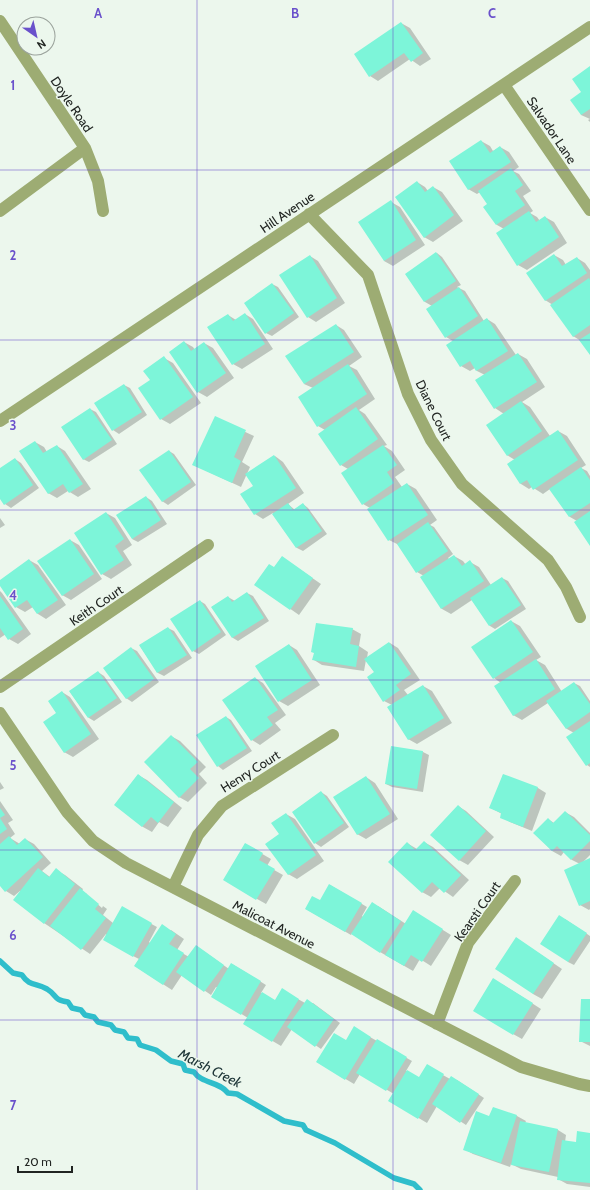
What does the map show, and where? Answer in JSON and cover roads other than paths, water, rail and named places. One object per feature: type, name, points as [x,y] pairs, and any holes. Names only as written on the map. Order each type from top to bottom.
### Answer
[{"type":"street","name":"Doyle Road","points":[[0,21],[85,148],[98,181],[102,211]]},
{"type":"street","name":"Hill Avenue","points":[[0,421],[590,27]]},
{"type":"street","name":"Salvador Lane","points":[[504,85],[590,210]]},
{"type":"street","points":[[0,211],[85,148]]},
{"type":"street","name":"Diane Court","points":[[309,214],[368,275],[408,394],[431,440],[462,484],[548,560],[566,587],[580,617]]},
{"type":"street","name":"Keith Court","points":[[0,687],[208,545]]},
{"type":"street","name":"Malicoat Avenue","points":[[0,713],[67,812],[93,841],[126,863],[521,1068],[590,1086]]},
{"type":"street","name":"Henry Court","points":[[173,887],[198,835],[222,806],[333,735]]},
{"type":"street","name":"Kearsti Court","points":[[437,1024],[468,943],[515,881]]},
{"type":"waterway","name":"Marsh Creek","points":[[0,961],[13,973],[22,975],[30,983],[47,989],[57,999],[68,1002],[72,1008],[81,1010],[85,1015],[94,1017],[98,1022],[111,1025],[115,1030],[124,1032],[128,1038],[137,1039],[140,1045],[156,1050],[171,1061],[183,1064],[185,1070],[194,1072],[201,1079],[220,1086],[228,1093],[237,1094],[284,1121],[303,1125],[306,1130],[335,1143],[394,1178],[414,1184],[420,1190]]}]
